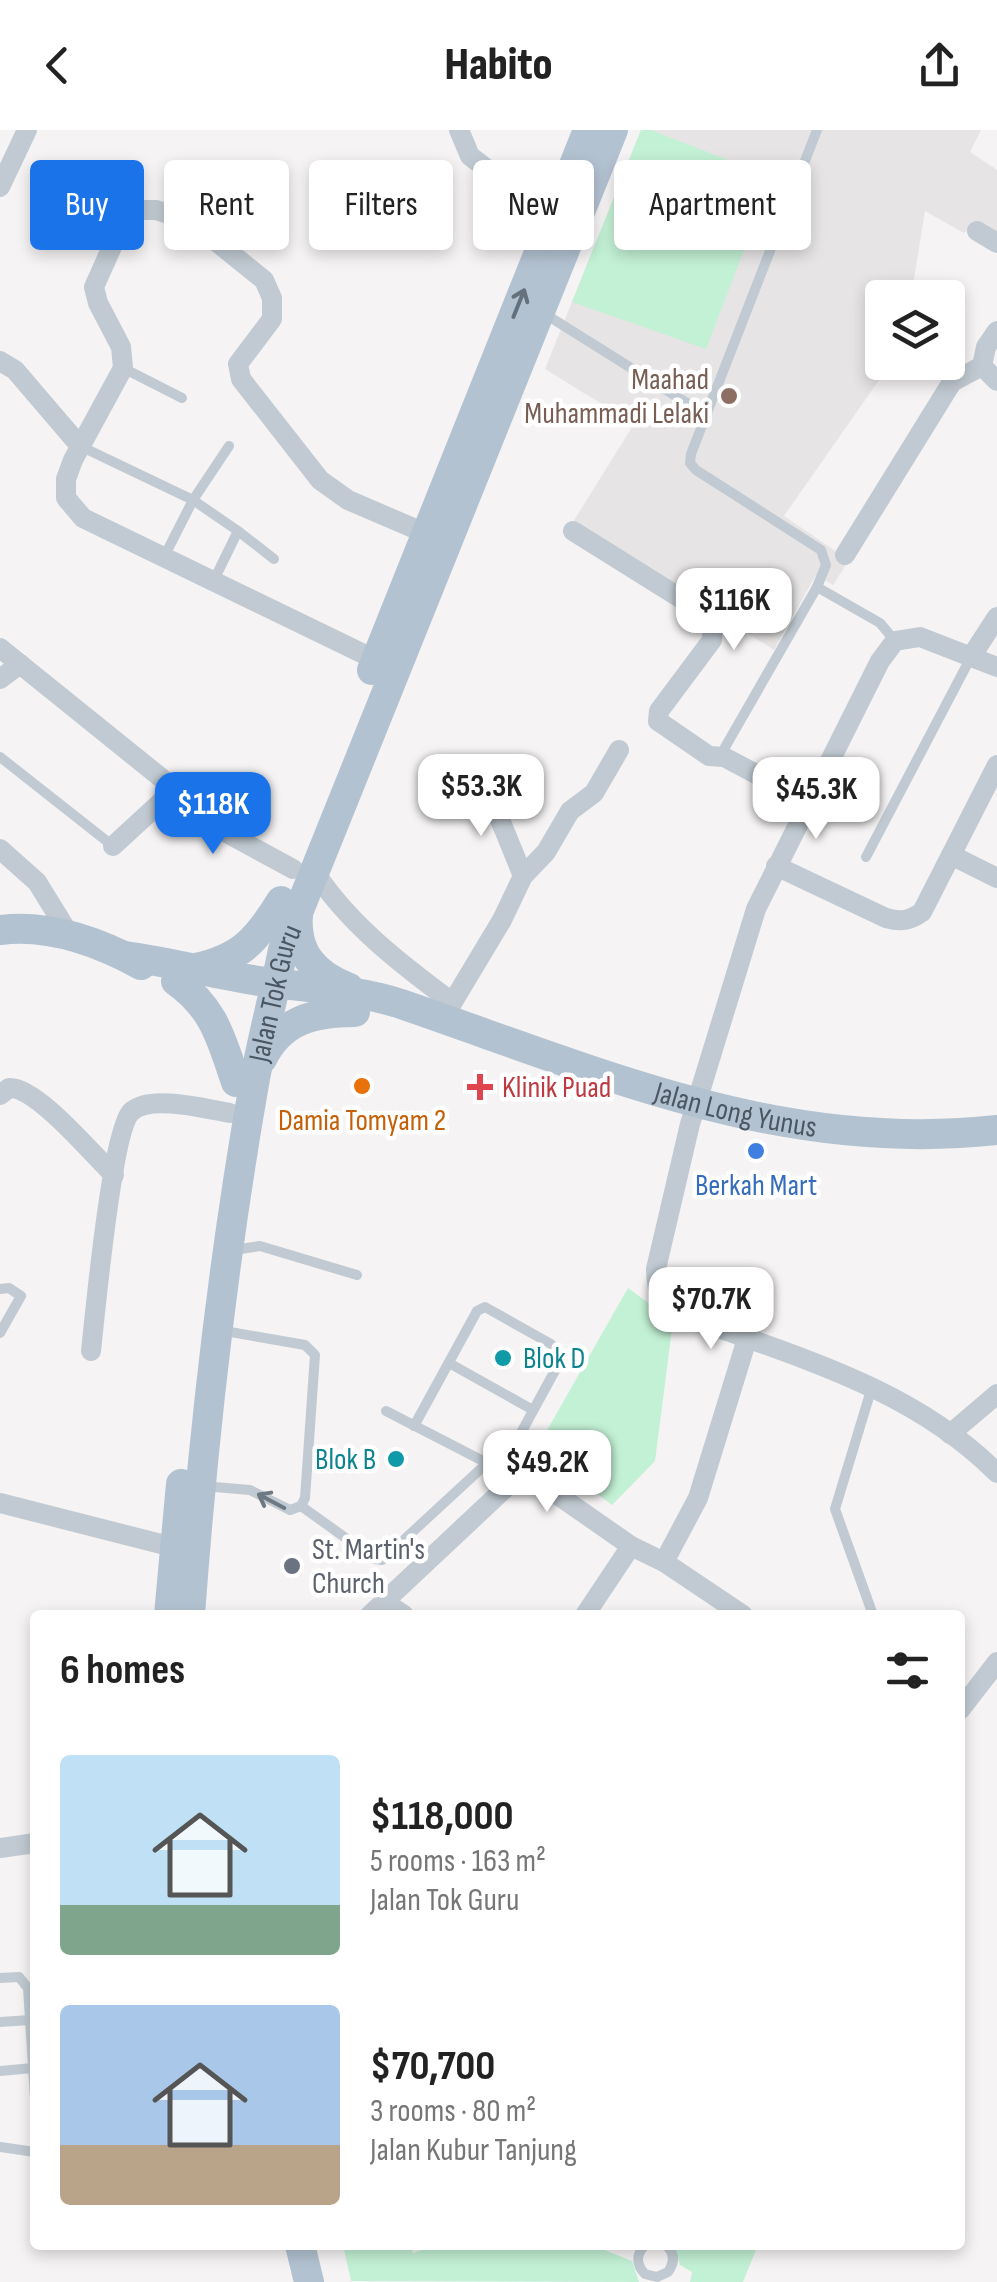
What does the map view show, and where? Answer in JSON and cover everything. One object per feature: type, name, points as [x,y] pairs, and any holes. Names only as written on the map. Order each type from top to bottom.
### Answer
[{"type":"main road","name":"Jalan Tok Guru","points":[[576,160],[588,130]]},
{"type":"main road","name":"Jalan Tok Guru","points":[[303,869],[613,130]]},
{"type":"main road","name":"Jalan Tok Guru","points":[[190,1610],[200,1486],[245,1082],[264,991],[262,952],[290,903],[376,660],[540,250]]},
{"type":"main road","points":[[290,903],[242,950],[184,975],[245,1082],[274,1039],[288,1026],[308,1016],[362,1004]]},
{"type":"main road","points":[[290,903],[301,952],[310,965],[362,1004]]},
{"type":"main road","name":"Jalan Long Yunus","points":[[0,930],[46,930],[184,975],[264,991],[441,1012],[696,1104],[755,1119],[857,1134],[997,1130]]},
{"type":"main road","name":"Jalan Tok Guru","points":[[169,1610],[173,1547],[230,1112],[245,1082]]},
{"type":"main road","points":[[301,2250],[309,2282]]},
{"type":"main road","points":[[323,2250],[330,2282]]},
{"type":"street","points":[[0,130],[23,138],[0,188]]},
{"type":"street","points":[[459,130],[475,160]]},
{"type":"street","points":[[376,660],[82,518],[66,498],[66,480],[80,446],[123,368],[121,347],[94,288],[124,220],[138,210],[156,210],[198,226],[264,280],[272,298],[272,318],[238,364],[241,378],[320,480],[348,500],[426,533]]},
{"type":"street","points":[[977,231],[997,243]]},
{"type":"street","points":[[845,555],[952,382],[990,373],[986,348],[997,331]]},
{"type":"street","points":[[0,361],[15,370],[80,446]]},
{"type":"street","points":[[573,531],[709,619],[712,640],[657,718],[709,756],[719,757],[808,802]]},
{"type":"street","points":[[970,657],[997,616]]},
{"type":"street","points":[[997,668],[920,637],[896,641],[880,661],[756,909],[696,1104],[656,1270],[656,1288],[664,1303],[680,1314],[835,1370],[900,1400],[997,1473]]},
{"type":"street","points":[[0,648],[175,789],[201,820],[303,869],[412,972],[441,1012],[523,876],[546,852],[570,810],[594,793],[619,750]]},
{"type":"street","points":[[0,678],[20,664]]},
{"type":"street","points":[[776,866],[899,922],[910,920],[922,912],[997,764]]},
{"type":"street","points":[[485,783],[523,876]]},
{"type":"street","points":[[113,846],[175,789]]},
{"type":"street","points":[[0,849],[37,882],[71,937]]},
{"type":"street","points":[[951,855],[997,878]]},
{"type":"street","points":[[0,1095],[9,1088],[21,1089],[41,1103],[114,1175]]},
{"type":"street","points":[[91,1350],[114,1175],[124,1126],[132,1112],[150,1103],[230,1112]]},
{"type":"street","points":[[664,1562],[698,1498],[747,1340]]},
{"type":"street","points":[[950,1434],[997,1394]]},
{"type":"street","points":[[388,1610],[522,1476],[736,1610]]},
{"type":"street","points":[[0,1503],[173,1547]]},
{"type":"street","points":[[588,1610],[631,1546]]},
{"type":"street","points":[[965,1704],[997,1662]]},
{"type":"street","points":[[0,1848],[30,1844]]},
{"type":"lane","points":[[719,757],[826,565],[821,550],[692,467],[690,454],[817,130]]},
{"type":"lane","points":[[540,311],[706,415]]},
{"type":"lane","points":[[123,368],[182,398]]},
{"type":"lane","points":[[80,446],[193,500],[274,559]]},
{"type":"lane","points":[[164,558],[193,500],[228,446]]},
{"type":"lane","points":[[213,582],[238,530]]},
{"type":"lane","points":[[817,587],[880,623],[896,641]]},
{"type":"lane","points":[[866,858],[970,657]]},
{"type":"lane","points":[[0,757],[113,846]]},
{"type":"lane","points":[[228,1252],[260,1246],[357,1274]]},
{"type":"lane","points":[[0,1288],[9,1288],[21,1296],[0,1333]]},
{"type":"lane","points":[[386,1412],[486,1465],[522,1476],[522,1439],[558,1365],[558,1354],[550,1344],[482,1307],[414,1426]]},
{"type":"lane","points":[[200,1486],[250,1490],[290,1510],[301,1506],[305,1498],[315,1354],[305,1346],[218,1330]]},
{"type":"lane","points":[[448,1363],[533,1410]]},
{"type":"lane","points":[[872,1386],[834,1509],[872,1610]]},
{"type":"lane","points":[[301,1506],[375,1559],[382,1560],[486,1465]]},
{"type":"lane","points":[[0,1978],[23,1980],[30,1997]]},
{"type":"lane","points":[[0,2022],[30,2020]]},
{"type":"lane","points":[[0,2071],[30,2068]]},
{"type":"lane","points":[[0,2147],[30,2151]]},
{"type":"lane","points":[[642,2250],[638,2264],[645,2274],[663,2276],[673,2262],[670,2250]]},
{"type":"shaded area","name":"Maahad Muhammadi Lelaki","points":[[641,130],[981,130],[970,152],[997,170],[997,232],[979,221],[964,233],[925,211],[914,280],[865,280],[865,380],[879,380],[784,516],[837,552],[851,557],[833,585],[816,575],[774,650],[573,522],[634,424],[545,369],[614,197],[614,250],[811,250],[811,160],[629,160]]},
{"type":"green space","points":[[641,130],[651,130],[728,160],[629,160]]},
{"type":"green space","points":[[614,197],[614,250],[744,250],[706,349],[572,302]]},
{"type":"green space","points":[[628,1288],[673,1321],[655,1461],[612,1505],[537,1448]]},
{"type":"green space","points":[[344,2250],[604,2250],[632,2261],[639,2282],[351,2281]]},
{"type":"green space","points":[[676,2250],[756,2250],[743,2282],[690,2282],[692,2272],[680,2265]]},
{"type":"place","name":"Maahad Muhammadi Lelaki","points":[[729,396]]},
{"type":"place","name":"Damia Tomyam 2","points":[[362,1086]]},
{"type":"place","name":"Klinik Puad","points":[[480,1087]]},
{"type":"place","name":"Berkah Mart","points":[[756,1151]]},
{"type":"place","name":"Blok D","points":[[503,1358]]},
{"type":"place","name":"Blok B","points":[[396,1459]]},
{"type":"place","name":"St. Martin's Church","points":[[292,1566]]}]
